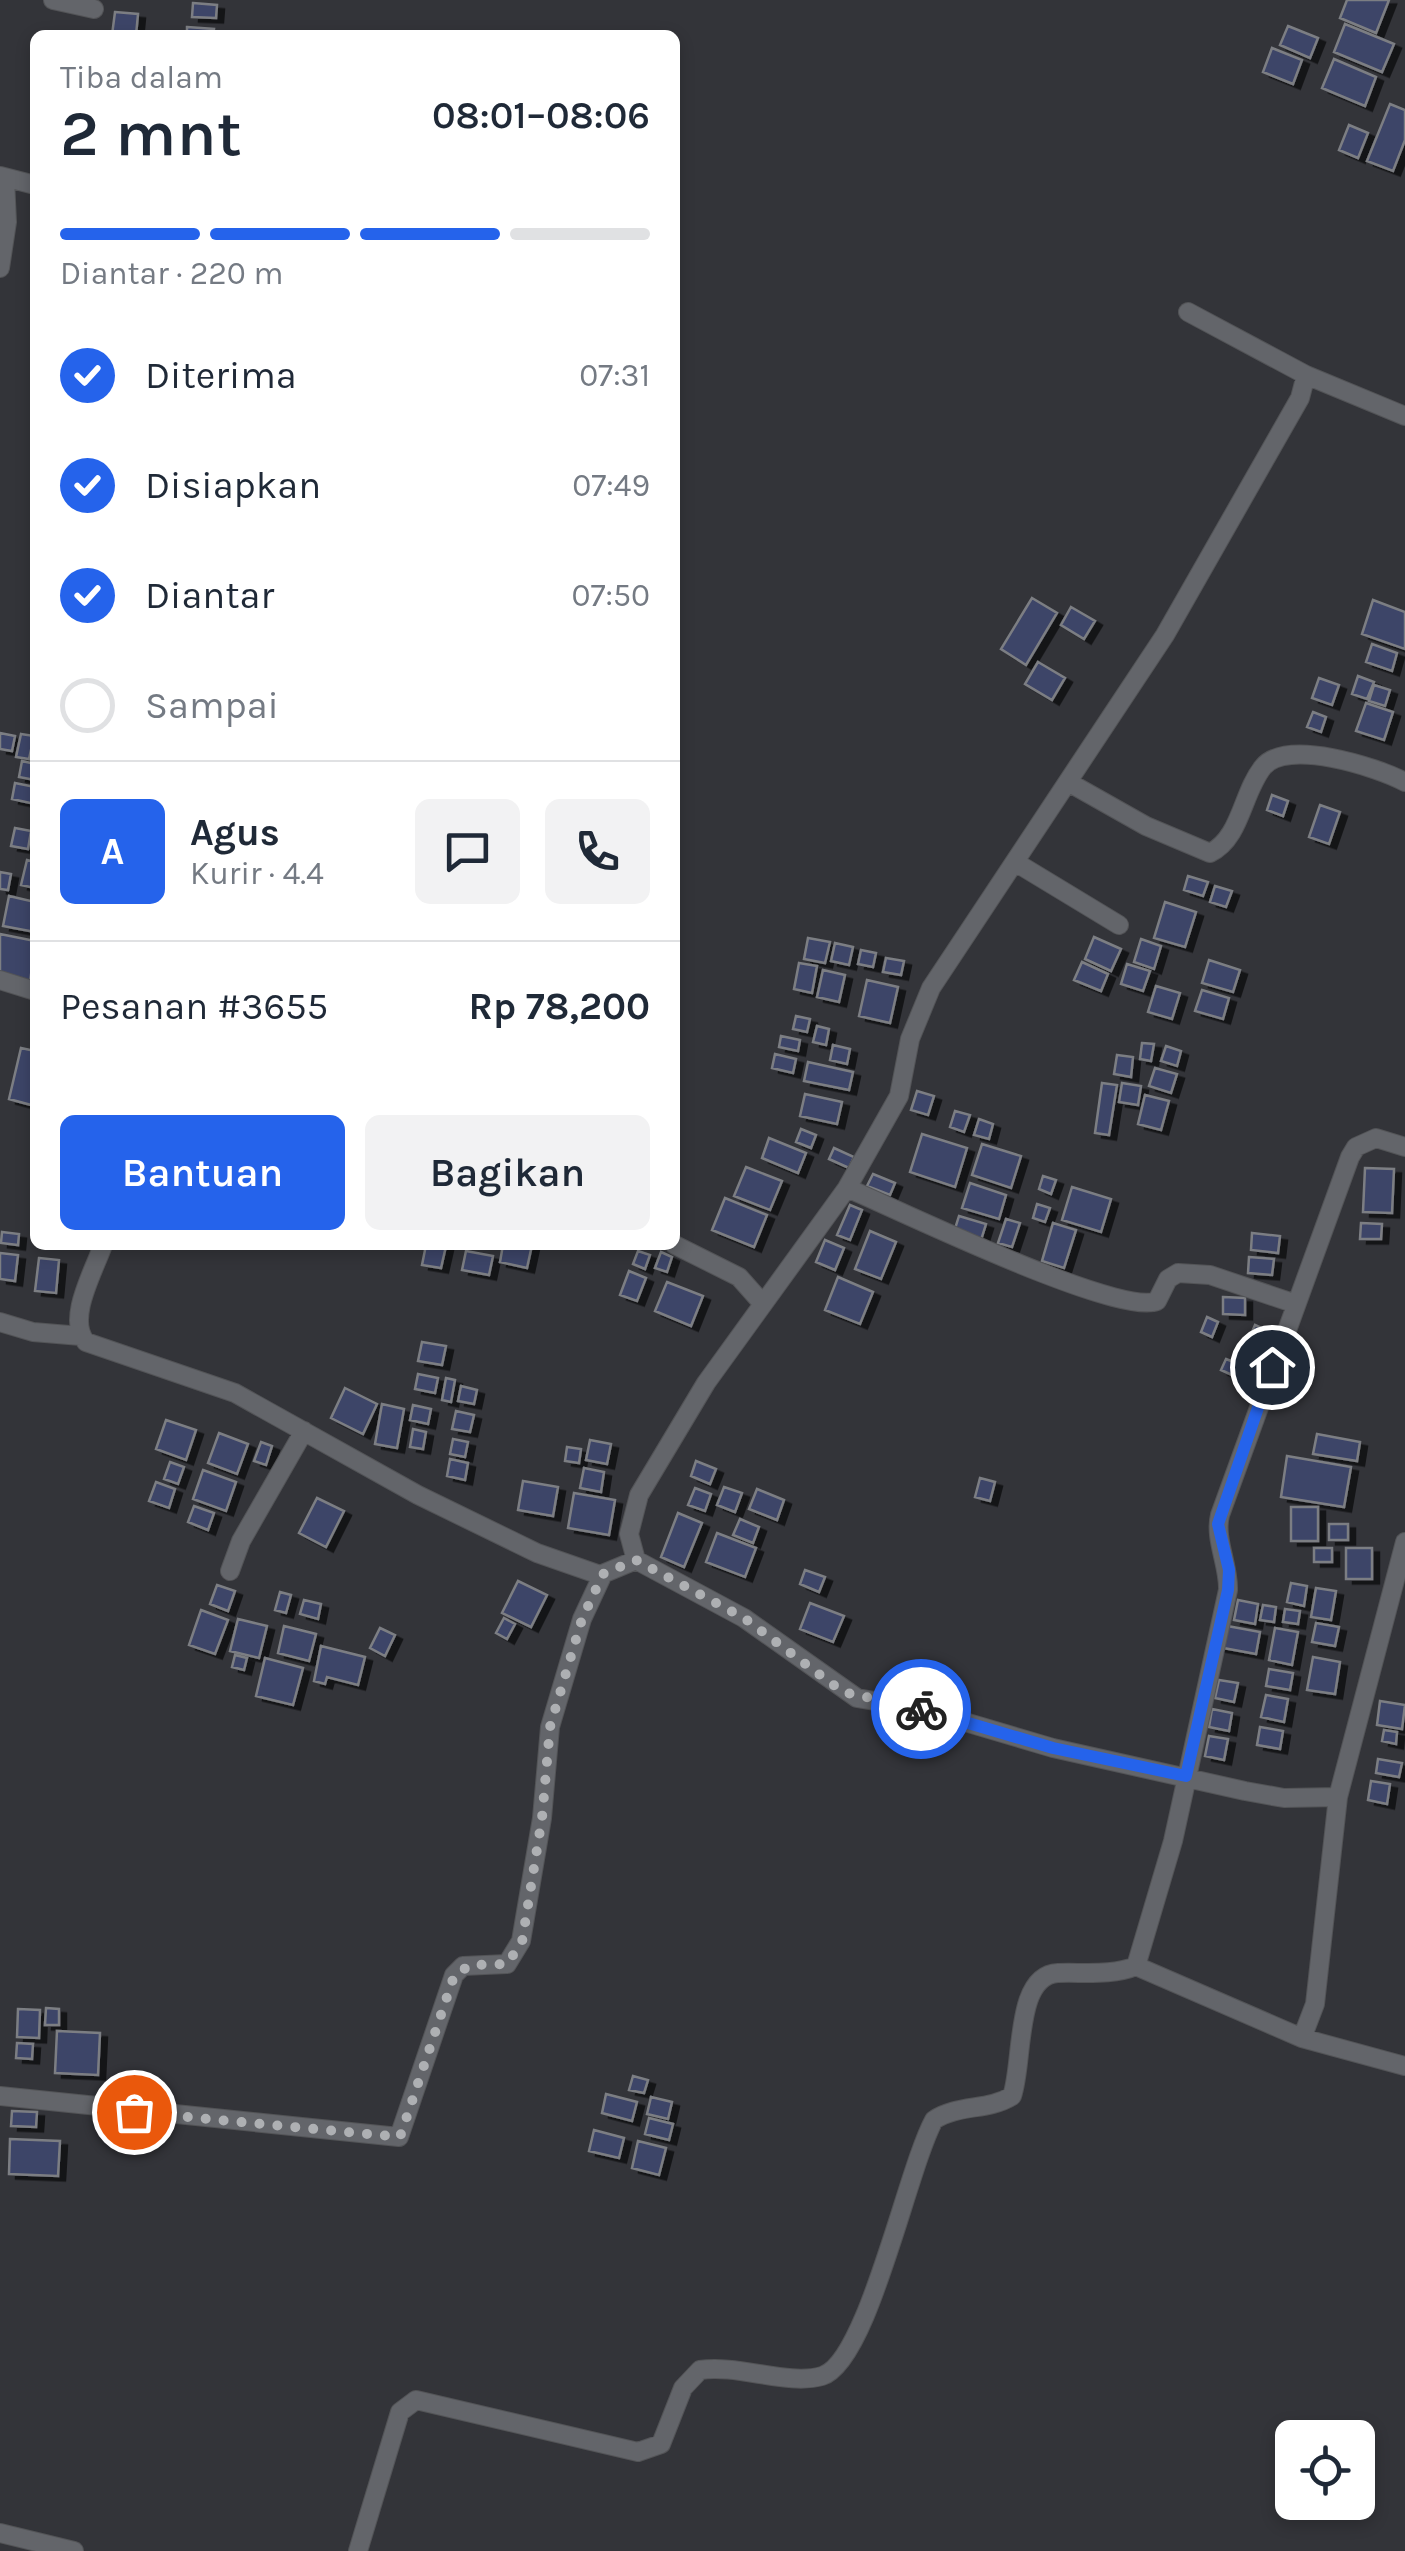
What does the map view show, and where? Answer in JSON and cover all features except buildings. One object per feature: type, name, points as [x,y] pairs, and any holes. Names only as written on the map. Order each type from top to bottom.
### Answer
[{"type":"street","points":[[52,0],[94,9]]},
{"type":"street","points":[[0,268],[7,222],[2,178],[30,184]]},
{"type":"street","points":[[1188,312],[1306,376],[1405,416]]},
{"type":"street","points":[[1306,376],[1300,398],[1244,490],[1165,635],[931,988],[910,1039],[898,1096],[847,1188],[706,1383],[640,1496],[629,1534],[636,1560],[744,1618],[857,1698],[921,1709],[1053,1748],[1284,1798],[1338,1798]]},
{"type":"street","points":[[1068,782],[1146,826],[1210,853],[1223,847],[1263,766],[1277,756],[1306,754],[1385,772],[1405,782]]},
{"type":"street","points":[[1014,862],[1119,925]]},
{"type":"street","points":[[0,980],[30,989]]},
{"type":"street","points":[[1136,1966],[1173,1841],[1228,1590],[1229,1570],[1218,1524],[1356,1147],[1376,1138],[1405,1146]]},
{"type":"street","points":[[847,1188],[1038,1272],[1134,1302],[1157,1301],[1168,1278],[1194,1272],[1296,1304]]},
{"type":"street","points":[[680,1248],[739,1278],[763,1304]]},
{"type":"street","points":[[81,1336],[78,1316],[100,1250]]},
{"type":"street","points":[[0,1322],[81,1336],[91,1344],[234,1393],[418,1495],[537,1554],[603,1574],[636,1560]]},
{"type":"street","points":[[230,1570],[241,1541],[304,1430]]},
{"type":"street","points":[[1302,2038],[1315,2004],[1338,1798],[1405,1542]]},
{"type":"street","points":[[0,2096],[400,2137],[454,1976],[470,1965],[507,1964],[522,1942],[542,1818],[550,1727],[582,1619],[603,1574]]},
{"type":"street","points":[[358,2551],[400,2412],[416,2400],[638,2452],[661,2444],[683,2388],[700,2370],[736,2369],[817,2378],[842,2364],[866,2313],[934,2120],[946,2111],[988,2106],[1012,2096],[1021,2068],[1025,2009],[1033,1985],[1046,1974],[1113,1972],[1136,1966],[1302,2038],[1405,2066]]},
{"type":"street","points":[[0,2533],[74,2551]]},
{"type":"way so far","points":[[134,2112],[400,2137],[454,1976],[463,1966],[507,1964],[522,1942],[542,1818],[543,1766],[550,1727],[582,1619],[603,1574],[636,1560],[744,1618],[843,1692],[869,1701],[921,1709]]},
{"type":"route","points":[[921,1709],[1053,1748],[1186,1776],[1228,1590],[1229,1570],[1218,1524],[1272,1367]]}]
